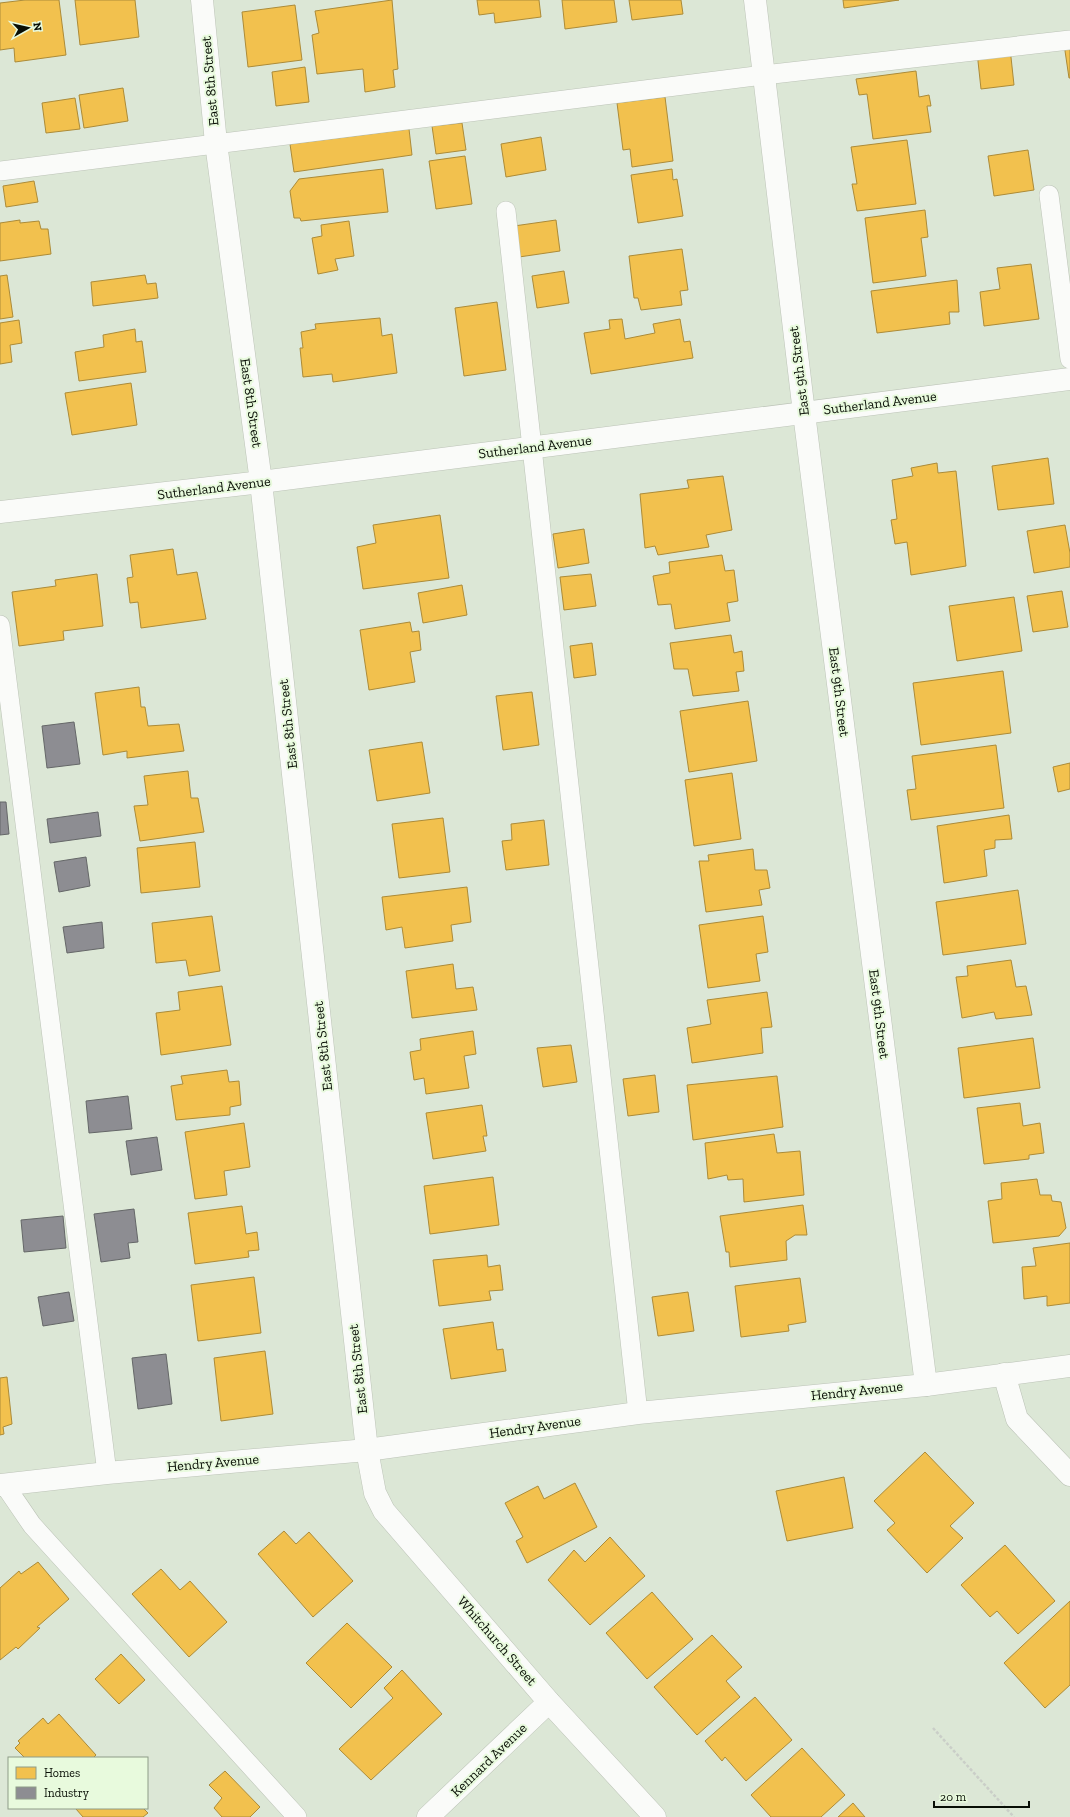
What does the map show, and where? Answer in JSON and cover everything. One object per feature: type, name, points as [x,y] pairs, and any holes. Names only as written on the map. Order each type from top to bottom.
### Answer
[{"type":"street","name":"East 8th Street","points":[[202,0],[216,143],[261,482],[367,1450]]},
{"type":"street","name":"East 9th Street","points":[[755,0],[804,413],[926,1385]]},
{"type":"street","name":"Sutherland Avenue","points":[[0,512],[261,482],[1070,379]]},
{"type":"street","name":"Hendry Avenue","points":[[2,1484],[107,1472],[367,1450],[638,1413],[926,1385],[1070,1366]]},
{"type":"street","points":[[1004,1374],[1017,1419],[1070,1475]]},
{"type":"street","name":"Whitchurch Street","points":[[367,1450],[375,1493],[384,1511],[549,1702],[655,1817]]},
{"type":"street","name":"Kennard Avenue","points":[[428,1817],[549,1702]]},
{"type":"lane","points":[[0,171],[764,75],[1070,40]]},
{"type":"lane","points":[[1049,195],[1070,360]]},
{"type":"lane","points":[[506,211],[638,1413]]},
{"type":"lane","points":[[0,625],[107,1472]]},
{"type":"lane","points":[[2,1484],[32,1525],[297,1817]]},
{"type":"path","points":[[933,1728],[1014,1817]]},
{"type":"building: Homes","points":[[25,0],[59,0],[66,55],[15,62],[14,48],[0,50],[0,3]]},
{"type":"building: Homes","points":[[75,0],[135,0],[139,37],[80,45]]},
{"type":"building: Homes","points":[[392,0],[398,69],[393,70],[395,87],[365,92],[363,69],[317,74],[312,35],[319,33],[315,11]]},
{"type":"building: Homes","points":[[477,0],[539,0],[541,17],[495,23],[494,13],[479,15]]},
{"type":"building: Homes","points":[[562,0],[614,0],[617,22],[565,29]]},
{"type":"building: Homes","points":[[629,0],[681,0],[683,14],[632,20]]},
{"type":"building: Homes","points":[[843,0],[899,0],[844,8]]},
{"type":"building: Homes","points":[[295,5],[302,60],[248,67],[242,12]]},
{"type":"building: Homes","points":[[1070,43],[1070,78],[1069,78],[1064,44]]},
{"type":"building: Homes","points":[[1010,48],[1014,85],[981,89],[977,52]]},
{"type":"building: Homes","points":[[305,67],[309,102],[276,106],[272,72]]},
{"type":"building: Homes","points":[[916,71],[919,97],[929,95],[931,106],[927,106],[931,132],[873,139],[867,94],[859,95],[856,79]]},
{"type":"building: Homes","points":[[123,88],[128,121],[84,128],[79,95]]},
{"type":"building: Homes","points":[[665,97],[673,161],[632,167],[630,149],[623,150],[617,103]]},
{"type":"building: Homes","points":[[75,98],[80,129],[46,133],[42,103]]},
{"type":"building: Homes","points":[[462,123],[466,150],[436,154],[432,126]]},
{"type":"building: Homes","points":[[409,129],[412,155],[294,172],[290,144]]},
{"type":"building: Homes","points":[[541,137],[546,170],[506,177],[501,144]]},
{"type":"building: Homes","points":[[907,140],[916,204],[857,211],[852,184],[857,184],[851,147]]},
{"type":"building: Homes","points":[[1028,150],[1034,190],[994,196],[988,156]]},
{"type":"building: Homes","points":[[465,156],[472,204],[436,209],[429,161]]},
{"type":"building: Homes","points":[[383,169],[388,212],[301,221],[300,218],[294,218],[290,191],[299,179]]},
{"type":"building: Homes","points":[[672,169],[673,180],[677,179],[683,216],[638,223],[631,175]]},
{"type":"building: Homes","points":[[34,181],[38,202],[6,207],[3,186]]},
{"type":"building: Homes","points":[[925,210],[928,237],[921,238],[926,276],[873,283],[865,218]]},
{"type":"building: Homes","points":[[20,220],[20,223],[39,221],[41,229],[48,229],[51,254],[0,261],[0,223]]},
{"type":"building: Homes","points":[[556,220],[560,251],[519,257],[514,226]]},
{"type":"building: Homes","points":[[349,221],[354,256],[335,259],[338,270],[318,274],[312,238],[322,236],[321,225]]},
{"type":"building: Homes","points":[[682,249],[688,290],[680,291],[682,305],[641,310],[638,298],[634,298],[629,256]]},
{"type":"building: Homes","points":[[1031,264],[1039,319],[984,326],[980,292],[1000,289],[997,268]]},
{"type":"building: Homes","points":[[564,271],[569,303],[537,308],[532,276]]},
{"type":"building: Homes","points":[[7,275],[13,317],[0,319],[0,276]]},
{"type":"building: Homes","points":[[145,275],[147,284],[156,283],[158,298],[93,306],[91,282]]},
{"type":"building: Homes","points":[[957,280],[959,312],[949,312],[950,324],[877,333],[871,291]]},
{"type":"building: Homes","points":[[497,302],[506,370],[464,376],[455,308]]},
{"type":"building: Homes","points":[[380,318],[382,336],[392,334],[397,373],[333,382],[332,374],[303,377],[300,348],[303,348],[301,332],[316,329],[315,324]]},
{"type":"building: Homes","points":[[622,319],[625,339],[655,333],[653,324],[680,319],[684,342],[690,341],[693,358],[591,374],[584,333],[610,329],[609,320]]},
{"type":"building: Homes","points":[[19,320],[22,343],[10,345],[12,362],[0,364],[0,323]]},
{"type":"building: Homes","points":[[135,329],[136,342],[142,341],[146,372],[79,381],[75,352],[104,347],[103,335]]},
{"type":"building: Homes","points":[[131,383],[137,425],[72,435],[65,393]]},
{"type":"building: Homes","points":[[1048,458],[1054,504],[998,510],[992,466]]},
{"type":"building: Homes","points":[[937,463],[938,473],[956,471],[966,566],[911,575],[907,542],[895,544],[891,520],[897,519],[892,480],[913,476],[911,468]]},
{"type":"building: Homes","points":[[723,476],[732,530],[706,535],[709,547],[658,555],[655,546],[645,548],[640,494],[689,488],[687,480]]},
{"type":"building: Homes","points":[[440,515],[449,578],[363,589],[357,547],[376,543],[373,525]]},
{"type":"building: Homes","points":[[1065,525],[1070,553],[1070,567],[1034,573],[1027,531]]},
{"type":"building: Homes","points":[[584,529],[589,563],[558,568],[553,534]]},
{"type":"building: Homes","points":[[173,549],[177,575],[197,572],[206,619],[141,628],[138,602],[130,603],[127,578],[133,577],[130,555]]},
{"type":"building: Homes","points":[[722,555],[725,571],[734,570],[738,601],[727,603],[730,621],[675,629],[671,604],[658,605],[653,576],[670,573],[669,562]]},
{"type":"building: Homes","points":[[97,574],[103,626],[63,631],[64,640],[19,646],[12,592],[56,586],[55,580]]},
{"type":"building: Homes","points":[[591,574],[596,606],[564,610],[560,577]]},
{"type":"building: Homes","points":[[462,585],[467,615],[423,623],[418,593]]},
{"type":"building: Homes","points":[[1062,591],[1068,627],[1033,632],[1027,596]]},
{"type":"building: Homes","points":[[1014,597],[1022,651],[957,661],[949,606]]},
{"type":"building: Homes","points":[[410,622],[412,632],[419,631],[421,650],[410,652],[415,682],[369,690],[360,630]]},
{"type":"building: Homes","points":[[731,635],[734,653],[742,651],[744,671],[736,672],[739,691],[693,696],[688,669],[674,669],[670,643]]},
{"type":"building: Homes","points":[[592,643],[596,675],[574,678],[570,646]]},
{"type":"building: Homes","points":[[1003,671],[1011,733],[921,745],[913,683]]},
{"type":"building: Homes","points":[[139,687],[141,707],[145,707],[148,726],[179,724],[184,751],[127,758],[127,751],[103,755],[95,693]]},
{"type":"building: Homes","points":[[532,692],[539,745],[503,750],[496,696]]},
{"type":"building: Homes","points":[[748,701],[757,761],[689,772],[680,711]]},
{"type":"building: Homes","points":[[422,742],[430,793],[377,801],[369,750]]},
{"type":"building: Homes","points":[[996,745],[1004,808],[911,820],[907,790],[916,789],[912,756]]},
{"type":"building: Homes","points":[[1070,763],[1070,789],[1058,792],[1053,767]]},
{"type":"building: Homes","points":[[188,771],[191,798],[198,798],[204,832],[140,841],[134,806],[148,805],[144,776]]},
{"type":"building: Homes","points":[[732,773],[741,839],[694,846],[685,780]]},
{"type":"building: Homes","points":[[1009,815],[1012,839],[995,840],[995,848],[984,850],[987,876],[944,883],[937,826]]},
{"type":"building: Homes","points":[[443,818],[450,872],[399,878],[392,824]]},
{"type":"building: Homes","points":[[544,820],[549,865],[506,870],[502,841],[512,840],[511,824]]},
{"type":"building: Homes","points":[[195,842],[200,887],[141,893],[137,848]]},
{"type":"building: Homes","points":[[753,849],[755,870],[767,870],[770,888],[759,890],[762,905],[706,912],[699,861],[709,861],[708,855]]},
{"type":"building: Homes","points":[[467,887],[471,922],[451,925],[453,941],[405,948],[402,927],[386,930],[382,897]]},
{"type":"building: Homes","points":[[1018,890],[1026,944],[943,955],[936,902]]},
{"type":"building: Homes","points":[[212,916],[220,971],[189,976],[186,960],[156,963],[152,923]]},
{"type":"building: Homes","points":[[763,916],[768,952],[756,954],[760,981],[708,988],[699,925]]},
{"type":"building: Homes","points":[[1011,960],[1016,987],[1026,986],[1032,1015],[996,1019],[994,1012],[962,1018],[956,977],[968,976],[967,966]]},
{"type":"building: Homes","points":[[453,964],[456,989],[473,987],[477,1010],[412,1018],[406,971]]},
{"type":"building: Homes","points":[[222,986],[231,1045],[161,1055],[156,1013],[180,1010],[178,992]]},
{"type":"building: Homes","points":[[767,992],[772,1027],[761,1028],[763,1053],[692,1063],[687,1028],[711,1024],[707,1000]]},
{"type":"building: Homes","points":[[473,1031],[476,1054],[464,1056],[469,1088],[426,1094],[424,1078],[414,1080],[410,1052],[421,1050],[420,1039]]},
{"type":"building: Homes","points":[[1033,1038],[1040,1088],[964,1098],[958,1048]]},
{"type":"building: Homes","points":[[571,1045],[577,1082],[543,1087],[537,1048]]},
{"type":"building: Homes","points":[[227,1070],[229,1082],[239,1081],[241,1105],[230,1107],[230,1115],[176,1120],[171,1086],[183,1084],[181,1076]]},
{"type":"building: Homes","points":[[655,1075],[659,1112],[628,1116],[623,1079]]},
{"type":"building: Homes","points":[[777,1076],[783,1127],[693,1140],[687,1085]]},
{"type":"building: Homes","points":[[1020,1103],[1023,1126],[1040,1123],[1044,1153],[1029,1155],[1029,1159],[984,1164],[977,1108]]},
{"type":"building: Homes","points":[[482,1105],[487,1136],[483,1136],[486,1151],[433,1159],[426,1113]]},
{"type":"building: Homes","points":[[244,1123],[250,1167],[224,1171],[227,1195],[195,1199],[185,1132]]},
{"type":"building: Homes","points":[[774,1134],[777,1153],[800,1151],[804,1195],[744,1202],[743,1179],[728,1180],[727,1175],[708,1179],[705,1143]]},
{"type":"building: Homes","points":[[493,1177],[499,1225],[430,1234],[424,1186]]},
{"type":"building: Homes","points":[[1037,1179],[1040,1195],[1051,1195],[1052,1201],[1061,1202],[1066,1228],[1059,1236],[993,1243],[988,1201],[1002,1199],[1001,1183]]},
{"type":"building: Homes","points":[[803,1205],[807,1235],[795,1235],[786,1241],[787,1260],[730,1267],[729,1252],[726,1252],[720,1216]]},
{"type":"building: Homes","points":[[242,1206],[246,1234],[257,1232],[259,1250],[248,1251],[249,1257],[195,1264],[188,1213]]},
{"type":"building: Homes","points":[[1070,1243],[1070,1303],[1047,1306],[1047,1296],[1024,1299],[1022,1267],[1036,1266],[1033,1248]]},
{"type":"building: Homes","points":[[487,1255],[488,1267],[500,1265],[503,1290],[489,1291],[491,1300],[439,1306],[433,1260]]},
{"type":"building: Homes","points":[[254,1277],[261,1333],[198,1341],[191,1285]]},
{"type":"building: Homes","points":[[800,1278],[806,1322],[788,1325],[789,1331],[741,1337],[735,1286]]},
{"type":"building: Homes","points":[[688,1292],[694,1331],[658,1336],[652,1297]]},
{"type":"building: Homes","points":[[493,1322],[497,1350],[503,1349],[506,1371],[451,1379],[443,1329]]},
{"type":"building: Homes","points":[[265,1351],[273,1414],[221,1421],[214,1358]]},
{"type":"building: Homes","points":[[7,1377],[12,1424],[3,1427],[4,1434],[0,1435],[0,1378]]},
{"type":"building: Homes","points":[[925,1452],[974,1503],[950,1526],[963,1538],[927,1573],[887,1530],[895,1523],[874,1501]]},
{"type":"building: Homes","points":[[844,1477],[853,1528],[787,1541],[776,1491]]},
{"type":"building: Homes","points":[[575,1483],[597,1527],[527,1563],[516,1541],[523,1537],[505,1503],[538,1486],[544,1499]]},
{"type":"building: Homes","points":[[284,1531],[296,1544],[309,1532],[353,1581],[313,1617],[258,1554]]},
{"type":"building: Homes","points":[[610,1537],[645,1576],[590,1625],[548,1580],[574,1550],[585,1562]]},
{"type":"building: Homes","points":[[1005,1545],[1055,1601],[1018,1634],[997,1611],[990,1617],[961,1585]]},
{"type":"building: Homes","points":[[38,1562],[69,1599],[37,1627],[40,1628],[18,1649],[16,1647],[0,1660],[0,1588],[19,1571],[21,1574]]},
{"type":"building: Homes","points":[[161,1569],[180,1590],[190,1581],[227,1622],[189,1657],[132,1594]]},
{"type":"building: Homes","points":[[652,1592],[693,1639],[647,1679],[606,1633]]},
{"type":"building: Homes","points":[[1070,1601],[1070,1685],[1045,1708],[1004,1663]]},
{"type":"building: Homes","points":[[347,1623],[392,1667],[351,1708],[306,1663]]},
{"type":"building: Homes","points":[[712,1635],[742,1667],[726,1681],[740,1697],[697,1735],[654,1687]]},
{"type":"building: Homes","points":[[121,1654],[145,1680],[119,1704],[95,1679]]},
{"type":"building: Homes","points":[[402,1670],[442,1714],[371,1780],[339,1749],[393,1698],[384,1688]]},
{"type":"building: Homes","points":[[755,1697],[792,1740],[746,1781],[725,1757],[722,1761],[705,1741]]},
{"type":"building: Homes","points":[[59,1714],[96,1755],[94,1757],[24,1757],[15,1748],[20,1743],[18,1741],[43,1718],[48,1724]]},
{"type":"building: Homes","points":[[802,1748],[845,1795],[821,1817],[771,1817],[751,1795]]},
{"type":"building: Homes","points":[[225,1771],[260,1807],[250,1817],[222,1817],[214,1808],[222,1798],[209,1785]]},
{"type":"building: Homes","points":[[853,1803],[865,1817],[838,1817]]},
{"type":"building: Homes","points":[[76,1809],[144,1809],[148,1813],[143,1817],[83,1817]]},
{"type":"building: Industry","points":[[74,722],[80,764],[47,768],[42,726]]},
{"type":"building: Industry","points":[[0,802],[6,802],[9,834],[0,835]]},
{"type":"building: Industry","points":[[98,812],[101,836],[50,843],[47,819]]},
{"type":"building: Industry","points":[[86,857],[90,886],[59,892],[54,862]]},
{"type":"building: Industry","points":[[102,922],[104,948],[67,953],[63,927]]},
{"type":"building: Industry","points":[[128,1096],[132,1129],[89,1133],[86,1101]]},
{"type":"building: Industry","points":[[157,1137],[162,1170],[131,1175],[126,1141]]},
{"type":"building: Industry","points":[[134,1209],[138,1242],[128,1243],[130,1258],[101,1262],[94,1214]]},
{"type":"building: Industry","points":[[63,1216],[66,1248],[24,1252],[21,1220]]},
{"type":"building: Industry","points":[[69,1292],[74,1321],[43,1326],[38,1297]]},
{"type":"building: Industry","points":[[166,1354],[172,1404],[138,1409],[132,1358]]}]
